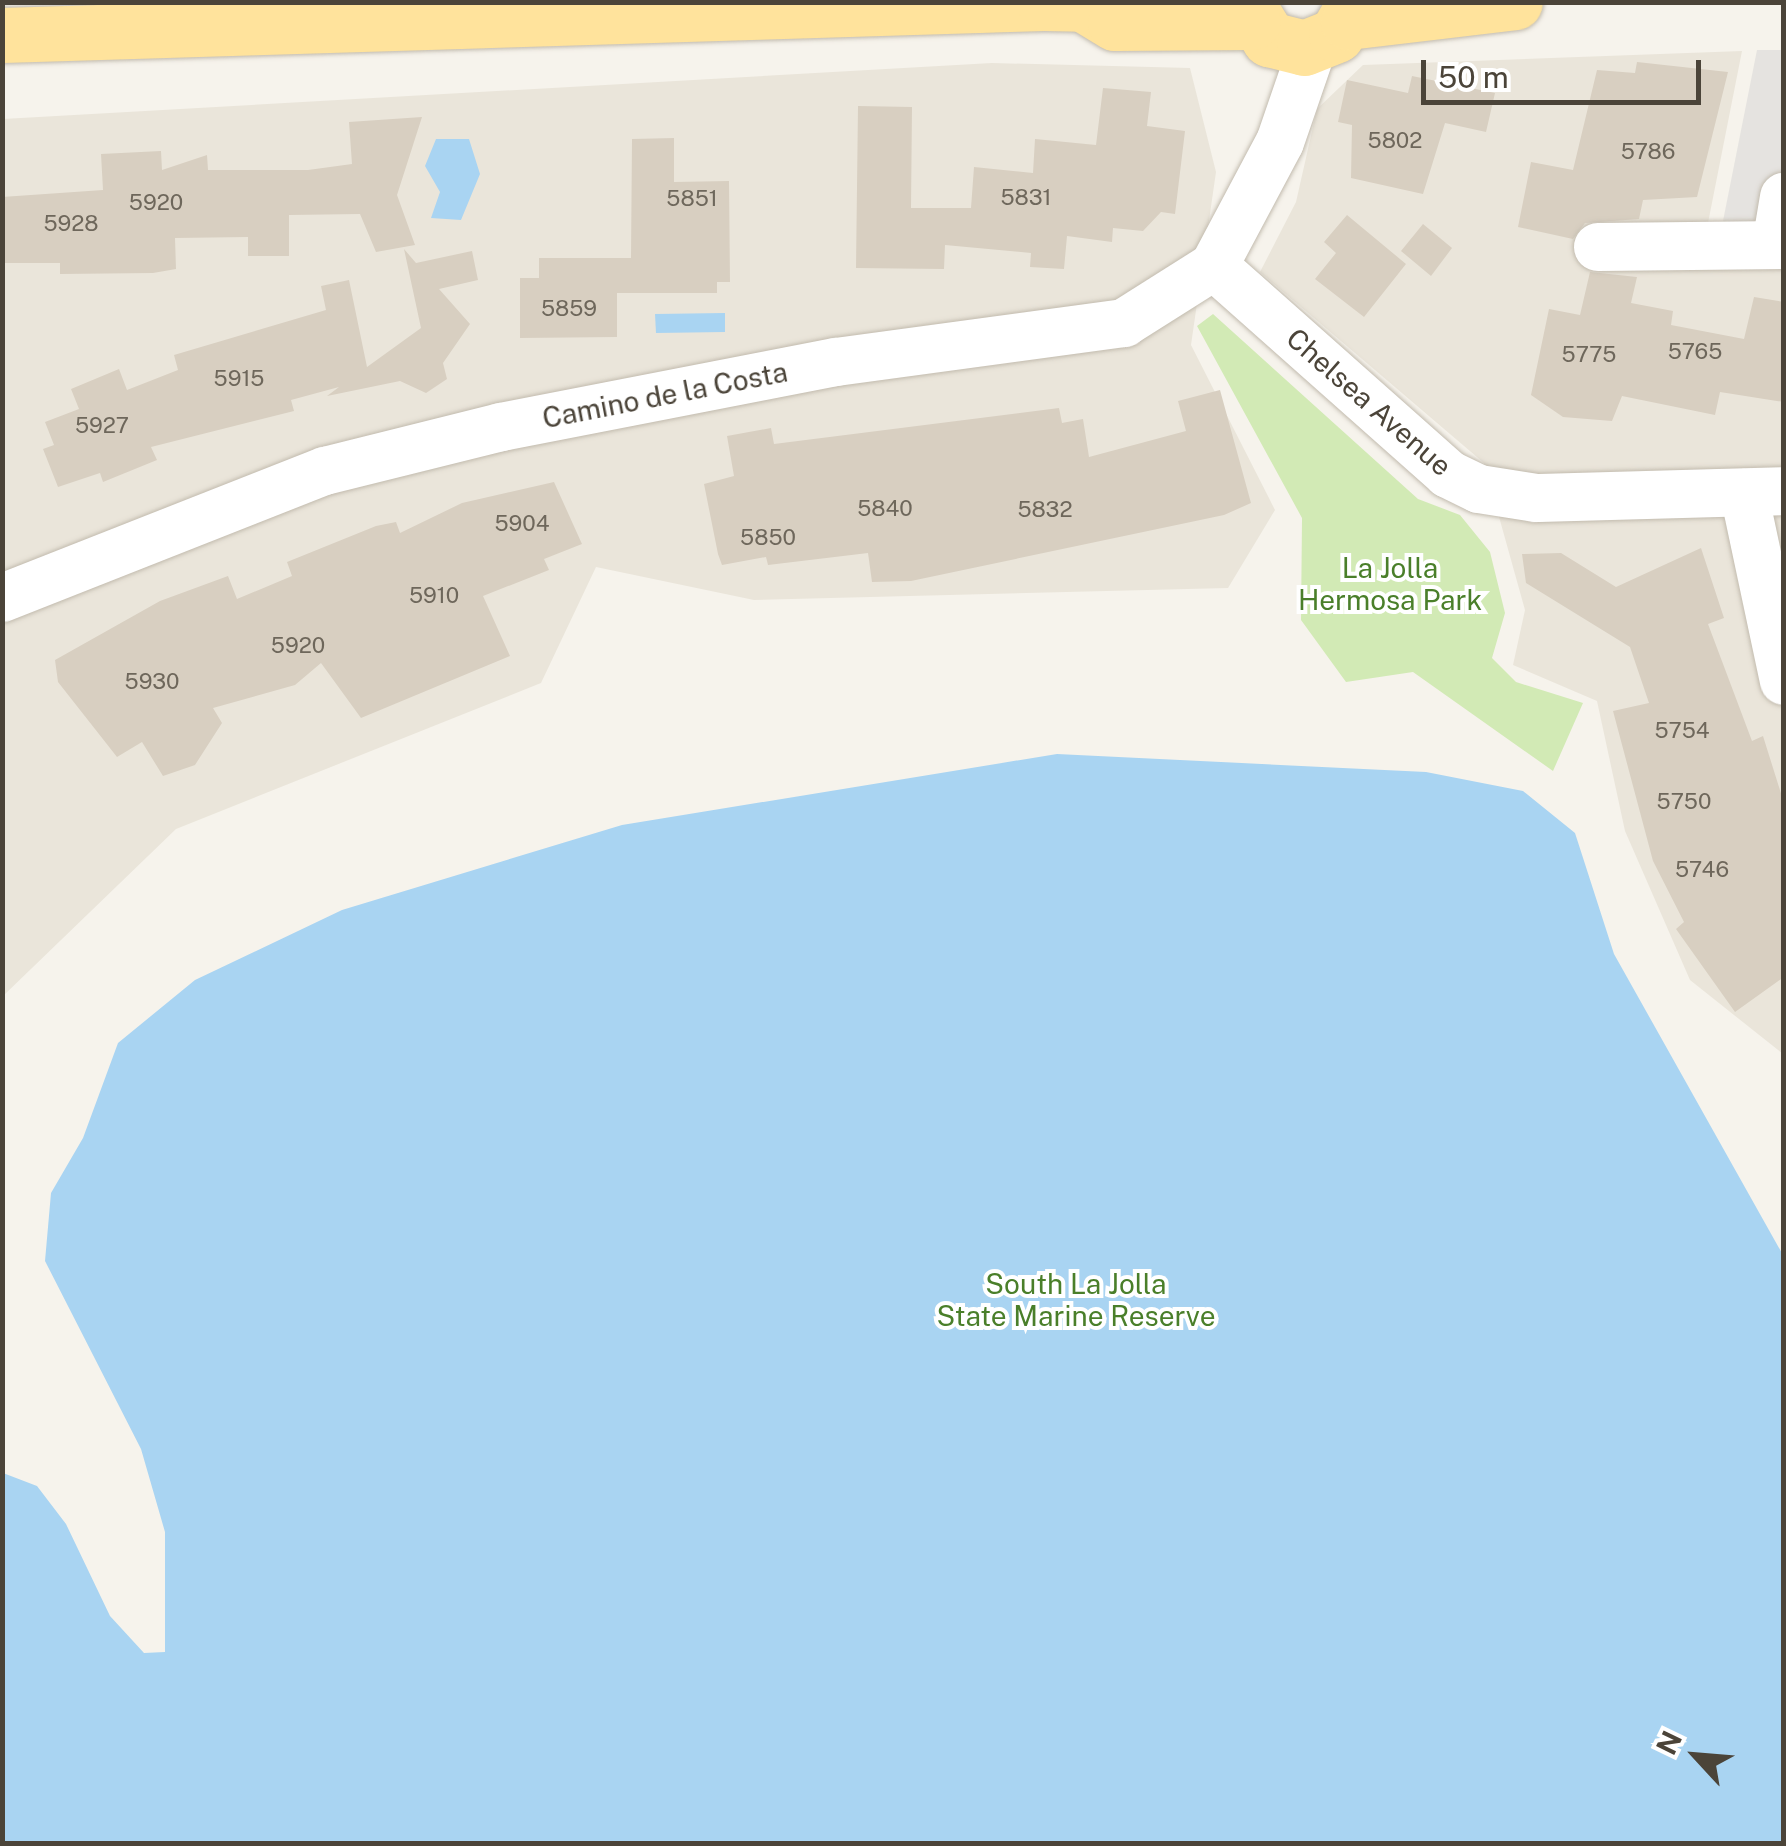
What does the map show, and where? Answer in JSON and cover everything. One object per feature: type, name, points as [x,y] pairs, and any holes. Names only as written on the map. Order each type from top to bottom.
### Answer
[{"type":"main road","points":[[2,36],[1084,3],[1116,22],[1297,22],[1515,2]]},
{"type":"street","points":[[1214,266],[1268,157],[1297,22]]},
{"type":"street","points":[[1598,248],[1780,245],[1784,196]]},
{"type":"street","name":"Chelsea Avenue","points":[[1214,266],[1448,474],[1480,490],[1536,498],[1764,492]]},
{"type":"street","name":"Camino de la Costa","points":[[2,598],[325,470],[651,394],[1124,323],[1214,266]]},
{"type":"street","points":[[1764,492],[1784,680]]},
{"type":"shaded area","points":[[1757,50],[1783,50],[1783,227],[1721,231]]},
{"type":"shaded area","points":[[1742,51],[1707,228],[1783,228],[1783,1054],[1690,980],[1625,831],[1597,701],[1513,665],[1525,610],[1484,463],[1260,272],[1296,202],[1317,109],[1363,65]]},
{"type":"shaded area","points":[[992,63],[1190,68],[1216,172],[1191,345],[1275,510],[1228,588],[754,600],[596,567],[541,683],[176,829],[3,996],[3,119]]},
{"type":"green space","name":"La Jolla Hermosa Park","points":[[1213,314],[1418,499],[1460,515],[1490,552],[1505,613],[1492,658],[1516,682],[1583,703],[1553,771],[1413,672],[1346,682],[1301,620],[1302,518],[1197,326]]},
{"type":"water","points":[[436,139],[469,139],[480,174],[461,220],[431,218],[440,192],[425,166]]},
{"type":"water","points":[[725,313],[725,332],[656,333],[655,314]]},
{"type":"water","name":"South La Jolla State Marine Reserve","points":[[1057,754],[1426,772],[1523,791],[1575,833],[1614,954],[1783,1255],[1783,1843],[3,1843],[3,1473],[37,1486],[66,1524],[110,1616],[144,1653],[165,1652],[165,1532],[141,1449],[45,1261],[51,1193],[83,1138],[118,1043],[195,980],[342,910],[622,825]]},
{"type":"building","points":[[1637,62],[1728,72],[1697,197],[1643,200],[1639,219],[1585,223],[1573,239],[1518,227],[1531,162],[1573,170],[1597,70],[1635,73]]},
{"type":"building","points":[[1412,76],[1495,93],[1486,132],[1445,123],[1423,194],[1351,178],[1352,125],[1338,122],[1347,80],[1408,93]]},
{"type":"building","points":[[1103,88],[1151,92],[1147,126],[1185,131],[1175,214],[1161,212],[1143,231],[1113,228],[1112,242],[1067,236],[1064,269],[1030,267],[1031,253],[945,245],[944,269],[856,268],[858,106],[912,107],[911,208],[971,208],[974,167],[1033,173],[1035,139],[1096,145]]},
{"type":"building","points":[[422,117],[397,195],[415,245],[376,252],[360,214],[289,215],[289,256],[248,256],[248,237],[175,238],[176,269],[153,273],[60,274],[60,263],[2,263],[2,197],[103,190],[101,154],[161,151],[162,170],[207,155],[208,170],[308,170],[352,164],[349,122]]},
{"type":"building","points":[[674,138],[674,182],[729,181],[730,282],[717,282],[717,293],[617,293],[617,337],[520,338],[520,278],[539,278],[539,258],[631,258],[632,139]]},
{"type":"building","points":[[1347,215],[1406,264],[1364,317],[1315,279],[1336,253],[1324,242]]},
{"type":"building","points":[[1423,224],[1452,248],[1431,276],[1401,251]]},
{"type":"building","points":[[404,249],[416,263],[472,251],[478,280],[439,289],[470,324],[443,363],[447,379],[426,393],[400,381],[327,396],[339,387],[291,400],[294,411],[151,447],[157,460],[103,482],[100,473],[58,487],[43,449],[54,445],[45,422],[79,409],[71,389],[119,369],[127,390],[178,370],[174,355],[326,310],[321,286],[349,280],[367,367],[421,328]]},
{"type":"building","points":[[1590,272],[1637,277],[1631,303],[1673,311],[1671,325],[1744,339],[1754,297],[1784,302],[1784,402],[1720,392],[1715,415],[1622,396],[1612,421],[1563,417],[1531,395],[1549,309],[1580,315]]},
{"type":"building","points":[[1220,390],[1251,503],[1224,515],[911,581],[872,582],[868,553],[768,565],[766,557],[722,565],[718,554],[704,484],[734,476],[727,436],[771,428],[774,444],[1059,408],[1062,423],[1083,419],[1089,457],[1186,431],[1178,401]]},
{"type":"building","points":[[554,482],[582,544],[544,559],[549,570],[483,596],[510,656],[361,718],[321,663],[295,685],[213,708],[222,723],[195,765],[163,776],[142,742],[117,757],[58,682],[55,660],[160,601],[228,576],[237,599],[292,576],[287,562],[376,526],[396,522],[400,533],[462,503]]},
{"type":"building","points":[[1701,548],[1724,618],[1708,624],[1752,741],[1763,736],[1784,803],[1784,977],[1735,1012],[1676,929],[1684,922],[1653,861],[1613,711],[1649,703],[1630,647],[1526,583],[1522,554],[1561,553],[1616,587]]}]
